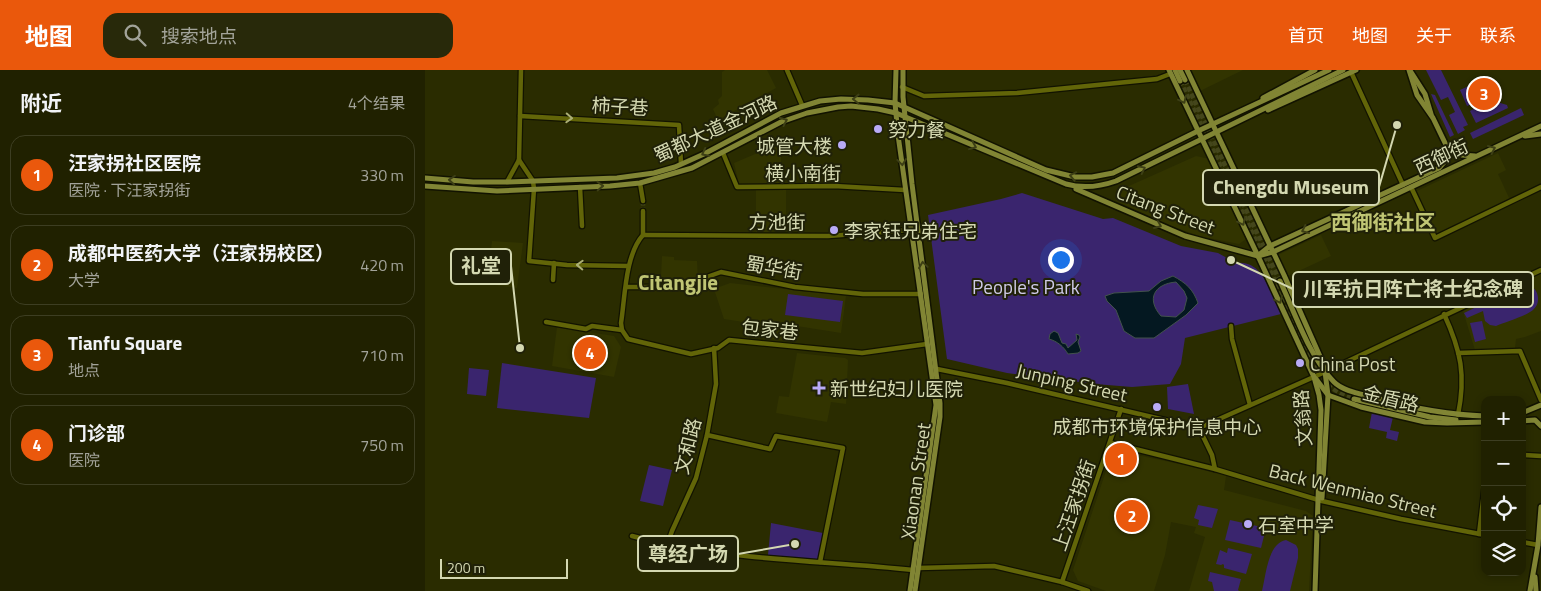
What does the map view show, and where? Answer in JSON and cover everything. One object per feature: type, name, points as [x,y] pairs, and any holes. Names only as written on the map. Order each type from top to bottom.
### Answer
[{"type":"main road","name":"Xiaonan Street","points":[[896,70],[895,103],[905,190],[936,412],[916,569],[915,591]]},
{"type":"main road","name":"Xiaonan Street","points":[[903,70],[902,88],[917,230],[937,369],[940,403],[940,418],[916,569],[910,591]]},
{"type":"main road","points":[[1171,71],[1183,81],[1180,70]]},
{"type":"main road","points":[[1187,70],[1321,357],[1325,372]]},
{"type":"main road","points":[[1242,110],[1307,72],[1315,70]]},
{"type":"main road","points":[[1242,110],[1329,70]]},
{"type":"main road","points":[[1247,118],[1278,100],[1343,70]]},
{"type":"main road","points":[[1409,70],[1425,94],[1433,118],[1447,147],[1462,155],[1478,156]]},
{"type":"main road","name":"文翁路","points":[[1171,71],[1314,377],[1321,410],[1317,591]]},
{"type":"main road","points":[[1066,184],[1078,187],[1102,186],[1116,181],[1247,118],[1353,71]]},
{"type":"main road","name":"蜀都大道金河路","points":[[425,178],[473,182],[507,182],[617,178],[654,173],[681,164],[781,113],[820,101],[841,99],[895,103],[1046,170],[1075,177],[1092,177],[1113,173],[1242,110]]},
{"type":"main road","name":"蜀都大道金河路","points":[[425,186],[507,190],[640,183],[692,168],[781,122],[814,111],[851,106],[879,109],[905,117]]},
{"type":"main road","name":"Citang Street","points":[[905,117],[1185,236],[1258,256]]},
{"type":"main road","name":"西御街","points":[[1258,256],[1273,252],[1541,126]]},
{"type":"main road","points":[[1506,143],[1529,135],[1541,134]]},
{"type":"main road","name":"西御街","points":[[1258,256],[1270,246],[1441,166],[1446,160],[1447,147]]},
{"type":"main road","points":[[507,190],[533,181]]},
{"type":"main road","points":[[1281,281],[1312,350],[1325,372]]},
{"type":"main road","name":"文翁路","points":[[1320,501],[1328,395],[1325,372]]},
{"type":"main road","name":"金盾路","points":[[1325,372],[1340,386],[1361,394],[1410,407],[1458,415],[1481,416]]},
{"type":"main road","points":[[1314,377],[1328,395]]},
{"type":"main road","name":"金盾路","points":[[1328,395],[1361,407],[1425,422],[1447,424],[1481,422]]},
{"type":"main road","name":"金盾路","points":[[1354,399],[1430,418],[1471,422]]},
{"type":"main road","points":[[1526,411],[1541,405]]},
{"type":"main road","points":[[1526,420],[1535,420],[1541,426]]},
{"type":"main road","points":[[1534,591],[1541,507]]},
{"type":"street","points":[[507,182],[519,160],[521,70]]},
{"type":"street","points":[[787,70],[803,105]]},
{"type":"street","points":[[902,88],[924,96],[1017,93],[1157,79],[1171,71]]},
{"type":"street","points":[[1353,71],[1403,185]]},
{"type":"street","name":"柿子巷","points":[[520,116],[679,125],[681,164]]},
{"type":"street","name":"横小南街","points":[[723,153],[737,187],[834,186],[905,190]]},
{"type":"street","points":[[519,160],[533,181],[534,189],[529,261],[628,266]]},
{"type":"street","points":[[640,183],[643,201]]},
{"type":"street","points":[[580,187],[582,226]]},
{"type":"street","points":[[1411,187],[1435,238],[1541,187]]},
{"type":"street","points":[[546,322],[586,329],[592,326],[622,330],[621,324],[628,266],[638,240],[643,235],[643,211]]},
{"type":"street","name":"方池街","points":[[643,235],[827,236],[911,230]]},
{"type":"street","points":[[553,280],[554,263]]},
{"type":"street","points":[[1215,469],[1212,455],[1199,428],[1325,372],[1444,314],[1541,270]]},
{"type":"street","name":"蜀华街","points":[[626,286],[688,287],[704,278],[721,272],[795,287],[863,294],[921,294]]},
{"type":"street","points":[[1444,314],[1458,353],[1463,379],[1458,415]]},
{"type":"street","points":[[1231,326],[1231,339],[1250,405]]},
{"type":"street","name":"包家巷","points":[[622,330],[628,339],[691,354],[714,348],[729,340],[862,353],[927,344]]},
{"type":"street","name":"文和路","points":[[667,546],[696,478],[707,435],[716,384],[714,348]]},
{"type":"street","points":[[1458,353],[1520,351],[1541,400]]},
{"type":"street","name":"Junping Street","points":[[937,369],[1007,382],[1199,428]]},
{"type":"street","name":"上汪家拐街","points":[[1062,582],[1121,410]]},
{"type":"street","points":[[707,435],[770,449],[776,436],[843,448],[820,562]]},
{"type":"street","name":"Back Wenmiao Street","points":[[1111,443],[1215,469],[1320,501],[1479,534]]},
{"type":"street","points":[[1526,455],[1541,456]]},
{"type":"street","points":[[1479,534],[1481,520]]},
{"type":"street","points":[[633,536],[667,546],[702,551],[820,562],[916,569],[994,566],[1062,582],[1088,591]]},
{"type":"street","points":[[1526,543],[1538,546]]},
{"type":"shaded area","points":[[725,70],[767,70],[776,88],[718,120],[713,109],[719,104],[718,100],[722,96],[722,72]]},
{"type":"shaded area","points":[[1190,70],[1243,70],[1200,91]]},
{"type":"shaded area","points":[[774,146],[781,152],[781,190],[786,190],[786,226],[770,225],[770,234],[756,234],[756,184],[739,184],[734,163]]},
{"type":"shaded area","points":[[1498,153],[1506,170],[1498,174],[1510,200],[1437,235],[1417,191]]},
{"type":"shaded area","points":[[1196,156],[1210,159],[1246,239],[1239,244],[1199,236],[1171,226],[1116,201],[1120,190]]},
{"type":"shaded area","points":[[1321,235],[1331,256],[1288,276],[1278,255]]},
{"type":"shaded area","points":[[492,241],[523,243],[517,288],[487,284]]},
{"type":"shaded area","points":[[662,256],[674,257],[674,260],[697,261],[698,279],[692,282],[690,279],[661,277]]},
{"type":"shaded area","points":[[1541,271],[1541,331],[1516,339],[1515,348],[1475,350],[1463,311]]},
{"type":"shaded area","points":[[730,283],[846,296],[841,333],[784,324],[782,340],[761,338],[763,325],[724,319],[714,289]]},
{"type":"shaded area","points":[[557,327],[614,336],[621,347],[614,377],[552,366]]},
{"type":"shaded area","name":"新世纪妇儿医院","points":[[797,353],[845,358],[848,360],[846,404],[831,402],[827,422],[776,413],[779,396],[789,397]]},
{"type":"shaded area","points":[[1113,450],[1226,476],[1224,490],[1306,511],[1313,516],[1309,591],[1189,591],[1205,537],[1194,533],[1196,527],[1171,522],[1165,555],[1154,591],[1106,591],[1078,581],[1073,570]]},
{"type":"green space","points":[[1426,70],[1441,70],[1468,125],[1463,127],[1465,130],[1458,134],[1449,115],[1455,112],[1448,97],[1441,100]]},
{"type":"green space","points":[[1471,85],[1494,101],[1507,105],[1508,108],[1476,123],[1470,111],[1477,107],[1475,103],[1467,106],[1460,90]]},
{"type":"green space","points":[[1431,94],[1435,95],[1454,135],[1450,137]]},
{"type":"green space","points":[[1521,108],[1524,115],[1473,139],[1470,133]]},
{"type":"green space","name":"People's Park","points":[[1022,193],[1103,219],[1113,218],[1181,246],[1218,253],[1227,258],[1232,258],[1236,263],[1245,263],[1253,266],[1265,280],[1281,314],[1185,338],[1181,364],[1170,384],[1132,387],[1095,384],[1007,373],[947,359],[928,215]]},
{"type":"green space","points":[[1532,280],[1534,284],[1531,286],[1536,291],[1538,301],[1536,307],[1526,314],[1496,326],[1490,325],[1485,321],[1483,311],[1467,318],[1464,313]]},
{"type":"green space","points":[[788,294],[843,301],[840,322],[785,315]]},
{"type":"green space","points":[[1482,321],[1486,339],[1475,342],[1470,323]]},
{"type":"green space","points":[[502,363],[596,378],[589,418],[497,408]]},
{"type":"green space","points":[[469,368],[489,370],[486,396],[467,394]]},
{"type":"green space","points":[[1188,384],[1194,414],[1168,409],[1167,387]]},
{"type":"green space","points":[[1372,412],[1393,417],[1390,430],[1399,432],[1397,441],[1386,438],[1387,432],[1369,428]]},
{"type":"green space","points":[[649,465],[672,470],[663,506],[640,501]]},
{"type":"green space","points":[[1198,505],[1218,509],[1212,528],[1198,525],[1199,520],[1194,518]]},
{"type":"green space","points":[[1230,520],[1266,528],[1261,548],[1225,540]]},
{"type":"green space","points":[[771,523],[823,533],[818,560],[768,555]]},
{"type":"green space","points":[[1286,540],[1296,545],[1298,549],[1298,558],[1290,591],[1262,591],[1272,553],[1280,542]]},
{"type":"green space","points":[[1228,548],[1252,554],[1246,574],[1224,568],[1223,564],[1216,564],[1220,550],[1227,553]]},
{"type":"green space","points":[[1210,572],[1241,579],[1239,591],[1214,591],[1212,582],[1208,581]]},
{"type":"water","points":[[1173,276],[1191,290],[1198,303],[1186,315],[1154,338],[1135,338],[1124,331],[1116,310],[1107,301],[1105,296],[1114,293],[1149,291],[1161,281]],"holes":[[[1176,282],[1187,298],[1184,310],[1176,317],[1161,316],[1156,310],[1153,298],[1158,289],[1168,283]]]},
{"type":"water","points":[[1054,331],[1058,333],[1062,343],[1066,344],[1068,348],[1077,340],[1076,334],[1079,335],[1078,342],[1081,351],[1068,354],[1055,341],[1049,339],[1050,334]]},
{"type":"tunnel","points":[[1185,80],[1280,281]]},
{"type":"tunnel","points":[[1180,81],[1315,366],[1331,387],[1354,399]]},
{"type":"tunnel","points":[[643,201],[643,211]]},
{"type":"place","name":"Tianfu Square","points":[[1484,94]]},
{"type":"place","name":"Chengdu Museum","points":[[1397,125]]},
{"type":"place","name":"努力餐","points":[[878,129]]},
{"type":"place","name":"城管大楼","points":[[842,145]]},
{"type":"place","name":"李家钰兄弟住宅","points":[[834,230]]},
{"type":"place","name":"川军抗日阵亡将士纪念碑","points":[[1231,260]]},
{"type":"place","name":"礼堂","points":[[520,348]]},
{"type":"place","name":"门诊部","points":[[590,353]]},
{"type":"place","name":"China Post","points":[[1300,363]]},
{"type":"place","name":"新世纪妇儿医院","points":[[819,388]]},
{"type":"place","name":"成都市环境保护信息中心","points":[[1157,407]]},
{"type":"place","name":"汪家拐社区医院","points":[[1121,459]]},
{"type":"place","name":"成都中医药大学（汪家拐校区）","points":[[1132,516]]},
{"type":"place","name":"石室中学","points":[[1248,524]]},
{"type":"place","name":"尊经广场","points":[[795,544]]},
{"type":"district","name":"西御街社区","points":[[1383,222]]},
{"type":"district","name":"Citangjie","points":[[678,282]]}]
